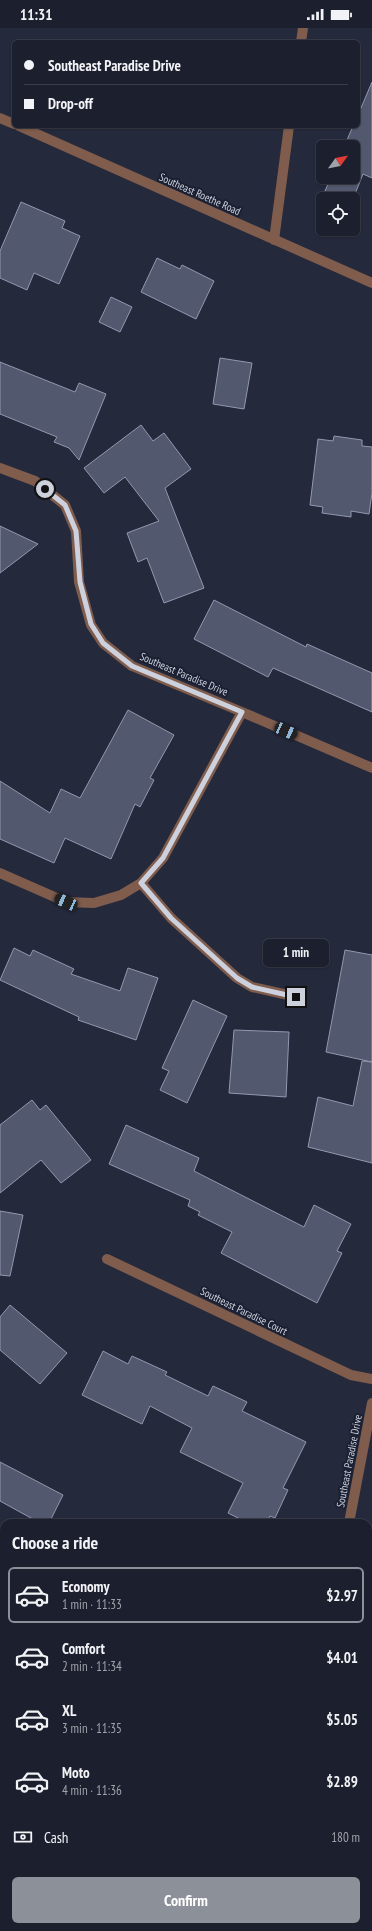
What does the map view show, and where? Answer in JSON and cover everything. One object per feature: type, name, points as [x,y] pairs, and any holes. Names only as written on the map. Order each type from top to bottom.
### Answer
[{"type":"street","points":[[301,40],[303,28]]},
{"type":"street","points":[[0,118],[12,123]]},
{"type":"street","name":"Southeast Roethe Road","points":[[23,128],[372,283]]},
{"type":"street","points":[[274,240],[289,128]]},
{"type":"street","name":"Southeast Paradise Drive","points":[[0,468],[35,481],[65,505],[76,531],[80,582],[91,624],[103,643],[132,666],[372,768]]},
{"type":"street","points":[[0,873],[66,902],[94,903],[121,895],[141,883],[163,858],[242,712]]},
{"type":"street","points":[[141,883],[171,918],[237,978],[252,987],[296,997]]},
{"type":"street","name":"Southeast Paradise Court","points":[[107,1259],[351,1375],[372,1379]]},
{"type":"street","name":"Southeast Paradise Drive","points":[[350,1519],[372,1403]]},
{"type":"building","points":[[372,82],[372,178],[363,174],[360,182],[360,140],[347,140],[352,128],[360,128],[360,110]]},
{"type":"building","points":[[328,184],[359,184],[356,192],[325,191]]},
{"type":"building","points":[[21,202],[65,221],[62,228],[80,236],[59,284],[34,273],[27,290],[0,278],[0,251]]},
{"type":"building","points":[[157,258],[180,269],[182,265],[214,281],[196,319],[141,292]]},
{"type":"building","points":[[111,297],[132,307],[120,332],[99,322]]},
{"type":"building","points":[[220,358],[252,363],[244,409],[213,404]]},
{"type":"building","points":[[0,362],[75,392],[79,383],[106,394],[79,460],[69,448],[54,442],[57,437],[0,414]]},
{"type":"building","points":[[141,425],[153,441],[164,433],[191,469],[165,488],[204,588],[164,603],[147,558],[138,562],[127,533],[159,521],[125,477],[104,493],[84,468]]},
{"type":"building","points":[[334,436],[362,440],[362,446],[372,447],[372,493],[369,514],[351,511],[351,517],[322,513],[323,507],[310,505],[318,439],[333,441]]},
{"type":"building","points":[[0,526],[38,544],[0,573]]},
{"type":"building","points":[[214,600],[306,647],[307,644],[372,673],[372,712],[273,668],[268,677],[194,639]]},
{"type":"building","points":[[128,710],[174,735],[150,778],[154,780],[140,807],[135,804],[111,859],[65,838],[54,863],[0,839],[0,781],[50,813],[61,789],[80,798]]},
{"type":"building","points":[[14,948],[30,956],[33,950],[74,969],[71,974],[120,991],[128,968],[158,978],[136,1040],[78,1020],[79,1017],[0,980]]},
{"type":"building","points":[[345,950],[372,955],[372,1062],[326,1052]]},
{"type":"building","points":[[193,1000],[227,1016],[187,1103],[160,1090],[169,1071],[162,1068]]},
{"type":"building","points":[[234,1030],[289,1032],[286,1097],[229,1093]]},
{"type":"building","points":[[362,1061],[372,1062],[372,1163],[308,1147],[318,1097],[353,1106]]},
{"type":"building","points":[[32,1100],[40,1110],[46,1105],[91,1160],[61,1183],[41,1160],[0,1193],[0,1125]]},
{"type":"building","points":[[126,1125],[199,1158],[194,1171],[304,1227],[314,1205],[351,1224],[337,1251],[342,1253],[317,1303],[221,1253],[232,1232],[198,1215],[200,1212],[188,1206],[190,1200],[109,1164]]},
{"type":"building","points":[[0,1211],[23,1215],[10,1276],[0,1275]]},
{"type":"building","points":[[10,1305],[67,1353],[40,1384],[0,1350],[0,1317]]},
{"type":"building","points":[[103,1351],[128,1364],[132,1356],[167,1372],[165,1375],[208,1396],[213,1386],[247,1402],[242,1411],[306,1442],[283,1488],[288,1490],[275,1518],[270,1516],[268,1519],[240,1519],[228,1513],[243,1483],[180,1452],[192,1428],[150,1406],[142,1424],[82,1395]]},
{"type":"building","points":[[0,1462],[63,1495],[51,1519],[33,1519],[0,1501]]},
{"type":"route","points":[[45,489],[65,505],[76,531],[80,582],[91,624],[103,643],[132,666],[242,712],[163,858],[141,883],[171,918],[237,978],[252,987],[296,997]]}]
